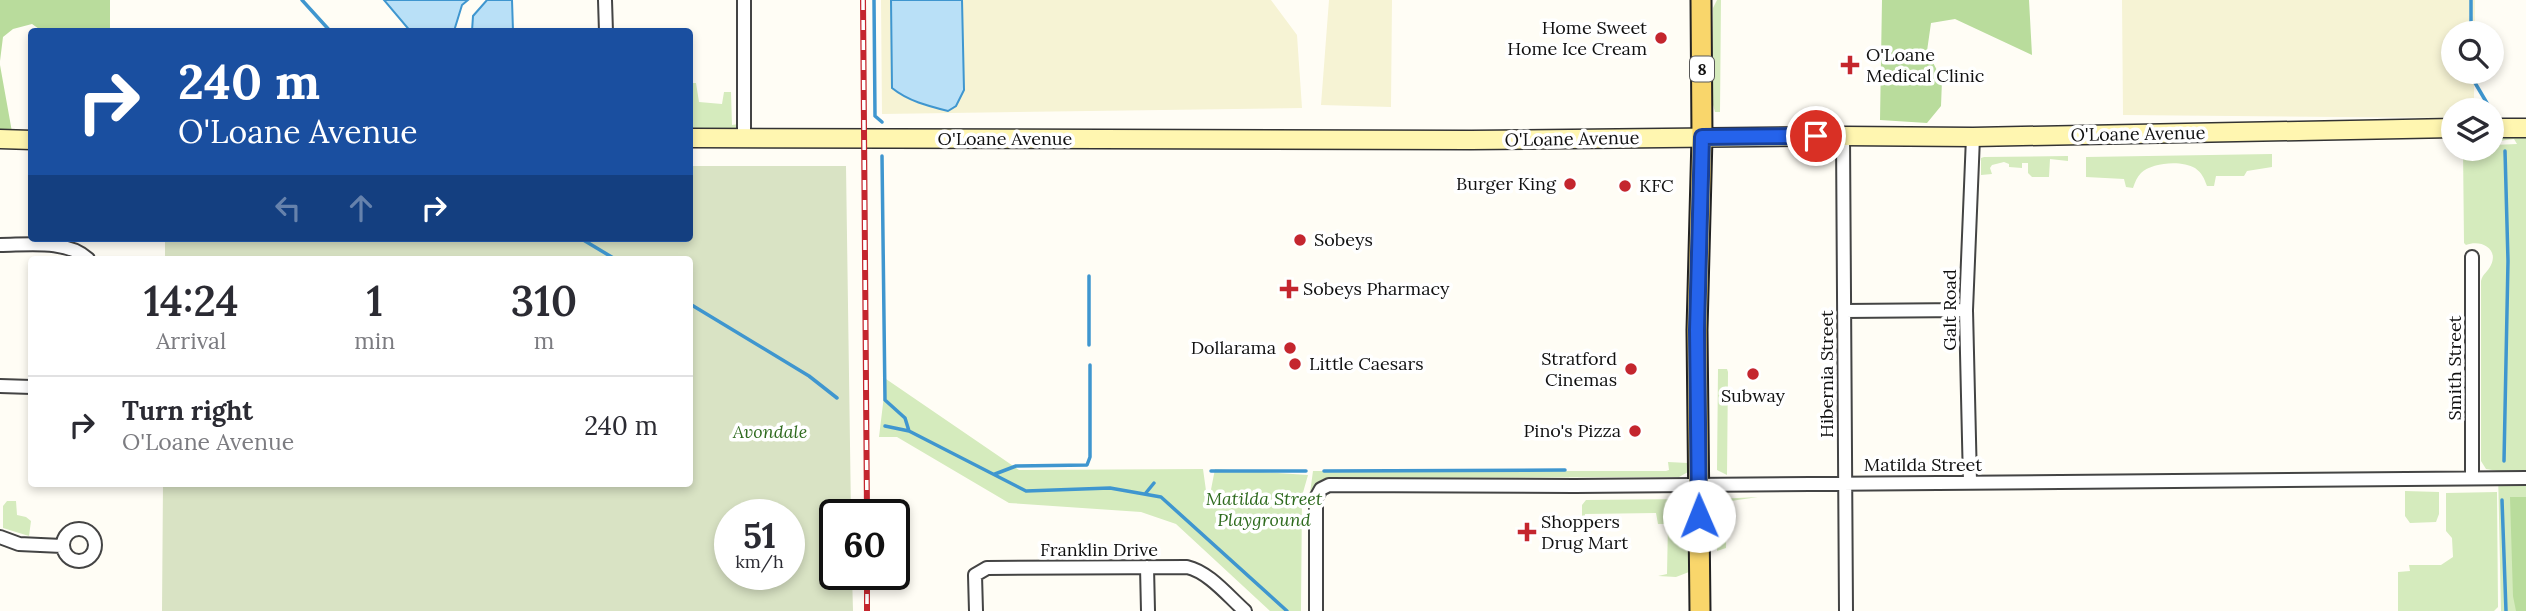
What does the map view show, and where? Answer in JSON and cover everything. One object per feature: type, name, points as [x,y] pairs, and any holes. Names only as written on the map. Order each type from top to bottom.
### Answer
[{"type":"main road","name":"8","points":[[1700,611],[1697,330],[1702,137],[1701,0]]},
{"type":"street","points":[[605,0],[606,28]]},
{"type":"street","points":[[744,0],[744,138]]},
{"type":"street","name":"O'Loane Avenue","points":[[693,138],[1972,138],[2441,128]]},
{"type":"street","points":[[2504,128],[2526,128]]},
{"type":"street","name":"Hibernia Street","points":[[1843,136],[1846,611]]},
{"type":"street","name":"Galt Road","points":[[1970,482],[1966,310],[1972,138]]},
{"type":"street","points":[[0,139],[28,140]]},
{"type":"street","points":[[0,245],[48,245],[74,250],[83,256]]},
{"type":"street","name":"Smith Street","points":[[2472,257],[2472,478]]},
{"type":"street","points":[[1844,310],[1966,310]]},
{"type":"street","points":[[0,386],[28,387]]},
{"type":"street","name":"Matilda Street","points":[[1316,611],[1316,498],[1321,489],[1329,485],[2526,478]]},
{"type":"street","points":[[0,537],[19,544],[62,546]]},
{"type":"street","points":[[1147,567],[1148,611]]},
{"type":"street","name":"Franklin Drive","points":[[976,611],[975,575],[987,568],[1147,567],[1196,569],[1245,611]]},
{"type":"shaded area","points":[[881,0],[1271,0],[1297,35],[1302,108],[882,114]]},
{"type":"shaded area","points":[[1329,0],[1392,0],[1391,107],[1321,105]]},
{"type":"shaded area","points":[[2122,0],[2475,0],[2475,21],[2441,21],[2441,84],[2474,84],[2474,98],[2441,98],[2441,118],[2123,115]]},
{"type":"green space","points":[[0,0],[110,0],[110,28],[38,28],[32,24],[13,29],[3,37],[0,61]]},
{"type":"green space","points":[[1717,0],[1721,0],[1720,112],[1715,112],[1712,101],[1713,8]]},
{"type":"green space","points":[[1882,0],[2029,0],[2032,55],[1955,19],[1931,23],[1927,51],[1942,80],[1941,106],[1927,123],[1880,120]]},
{"type":"green space","points":[[0,65],[12,132],[0,131]]},
{"type":"green space","points":[[693,83],[696,83],[699,102],[722,104],[724,92],[731,92],[732,125],[739,124],[738,128],[693,130]]},
{"type":"green space","points":[[2526,136],[2526,611],[2501,611],[2498,471],[2486,469],[2481,461],[2481,281],[2493,259],[2487,246],[2464,243],[2463,161],[2504,161],[2504,145],[2517,144],[2514,139],[2504,140],[2504,137]]},
{"type":"green space","points":[[2272,154],[2272,167],[2247,171],[2244,176],[2216,176],[2214,186],[2207,186],[2195,168],[2175,163],[2159,164],[2146,169],[2138,176],[2133,188],[2126,187],[2124,179],[2086,177],[2086,157]]},
{"type":"green space","points":[[2068,156],[2068,161],[2050,159],[2049,177],[2032,177],[2028,173],[2028,163],[2022,163],[2022,168],[2009,167],[2009,164],[2004,162],[1992,165],[1992,174],[1981,175],[1981,158],[1984,157]]},
{"type":"green space","name":"Avondale","points":[[693,166],[846,166],[851,499],[819,499],[819,590],[852,590],[853,611],[162,611],[163,487],[693,487],[693,256],[165,256],[165,242],[693,242]]},
{"type":"green space","points":[[1718,369],[1727,369],[1728,372],[1727,475],[1717,470]]},
{"type":"green space","name":"Matilda Street Playground","points":[[886,379],[1019,470],[1203,469],[1208,505],[1215,469],[1308,475],[1302,496],[1301,611],[1270,611],[1176,524],[1141,512],[1009,503],[897,437],[879,437]]},
{"type":"green space","points":[[1668,462],[1688,463],[1688,472],[1679,477],[1334,478],[1326,480],[1310,493],[1313,471],[1666,471],[1669,470]]},
{"type":"green space","points":[[2405,491],[2439,492],[2439,514],[2436,522],[2410,523],[2405,516]]},
{"type":"green space","points":[[2497,492],[2498,607],[2494,611],[2398,611],[2398,572],[2410,571],[2409,565],[2441,565],[2453,557],[2452,538],[2446,531],[2446,493]]},
{"type":"green space","points":[[1758,497],[1731,501],[1727,505],[1726,548],[1717,551],[1717,499]]},
{"type":"green space","points":[[2510,497],[2526,497],[2526,611],[2516,611],[2513,596]]},
{"type":"green space","points":[[1686,499],[1689,572],[1676,577],[1658,576],[1667,574],[1668,524],[1658,524],[1656,513],[1585,514],[1582,521],[1582,505],[1586,500]]},
{"type":"green space","points":[[7,501],[16,501],[17,515],[31,521],[29,536],[3,528],[3,506]]},
{"type":"water","points":[[384,0],[468,0],[462,5],[455,28],[408,28]]},
{"type":"water","points":[[487,0],[512,0],[513,28],[472,28],[473,16]]},
{"type":"water","points":[[891,0],[962,0],[964,90],[956,106],[948,111],[911,100],[892,88]]},
{"type":"waterway","points":[[302,0],[327,28]]},
{"type":"waterway","points":[[874,0],[875,116],[882,122]]},
{"type":"waterway","points":[[2471,0],[2471,21]]},
{"type":"waterway","points":[[2476,84],[2484,98]]},
{"type":"waterway","points":[[2504,461],[2508,261],[2505,151]]},
{"type":"waterway","points":[[882,156],[885,400],[905,418],[909,431]]},
{"type":"waterway","points":[[587,242],[610,256]]},
{"type":"waterway","points":[[1089,276],[1089,345]]},
{"type":"waterway","points":[[693,306],[809,376],[837,398]]},
{"type":"waterway","points":[[995,474],[1016,466],[1087,465],[1090,457],[1090,365]]},
{"type":"waterway","points":[[885,426],[909,431],[1026,491],[1110,488],[1161,497],[1287,611]]},
{"type":"waterway","points":[[1324,471],[1565,470]]},
{"type":"waterway","points":[[1211,471],[1306,471]]},
{"type":"waterway","points":[[1145,494],[1154,483]]},
{"type":"waterway","points":[[2502,500],[2506,611]]},
{"type":"railway","points":[[863,0],[867,499]]},
{"type":"railway","points":[[867,590],[867,611]]},
{"type":"place","name":"Home Sweet Home Ice Cream","points":[[1661,38]]},
{"type":"place","name":"O'Loane Medical Clinic","points":[[1850,65]]},
{"type":"place","name":"Burger King","points":[[1570,184]]},
{"type":"place","name":"KFC","points":[[1625,186]]},
{"type":"place","name":"Sobeys","points":[[1300,240]]},
{"type":"place","name":"Sobeys Pharmacy","points":[[1289,289]]},
{"type":"place","name":"Dollarama","points":[[1290,348]]},
{"type":"place","name":"Little Caesars","points":[[1295,364]]},
{"type":"place","name":"Stratford Cinemas","points":[[1631,369]]},
{"type":"place","name":"Subway","points":[[1753,374]]},
{"type":"place","name":"Pino's Pizza","points":[[1635,431]]},
{"type":"place","name":"Shoppers Drug Mart","points":[[1527,532]]},
{"type":"route","points":[[1699,516],[1697,330],[1702,137],[1816,136]]}]
